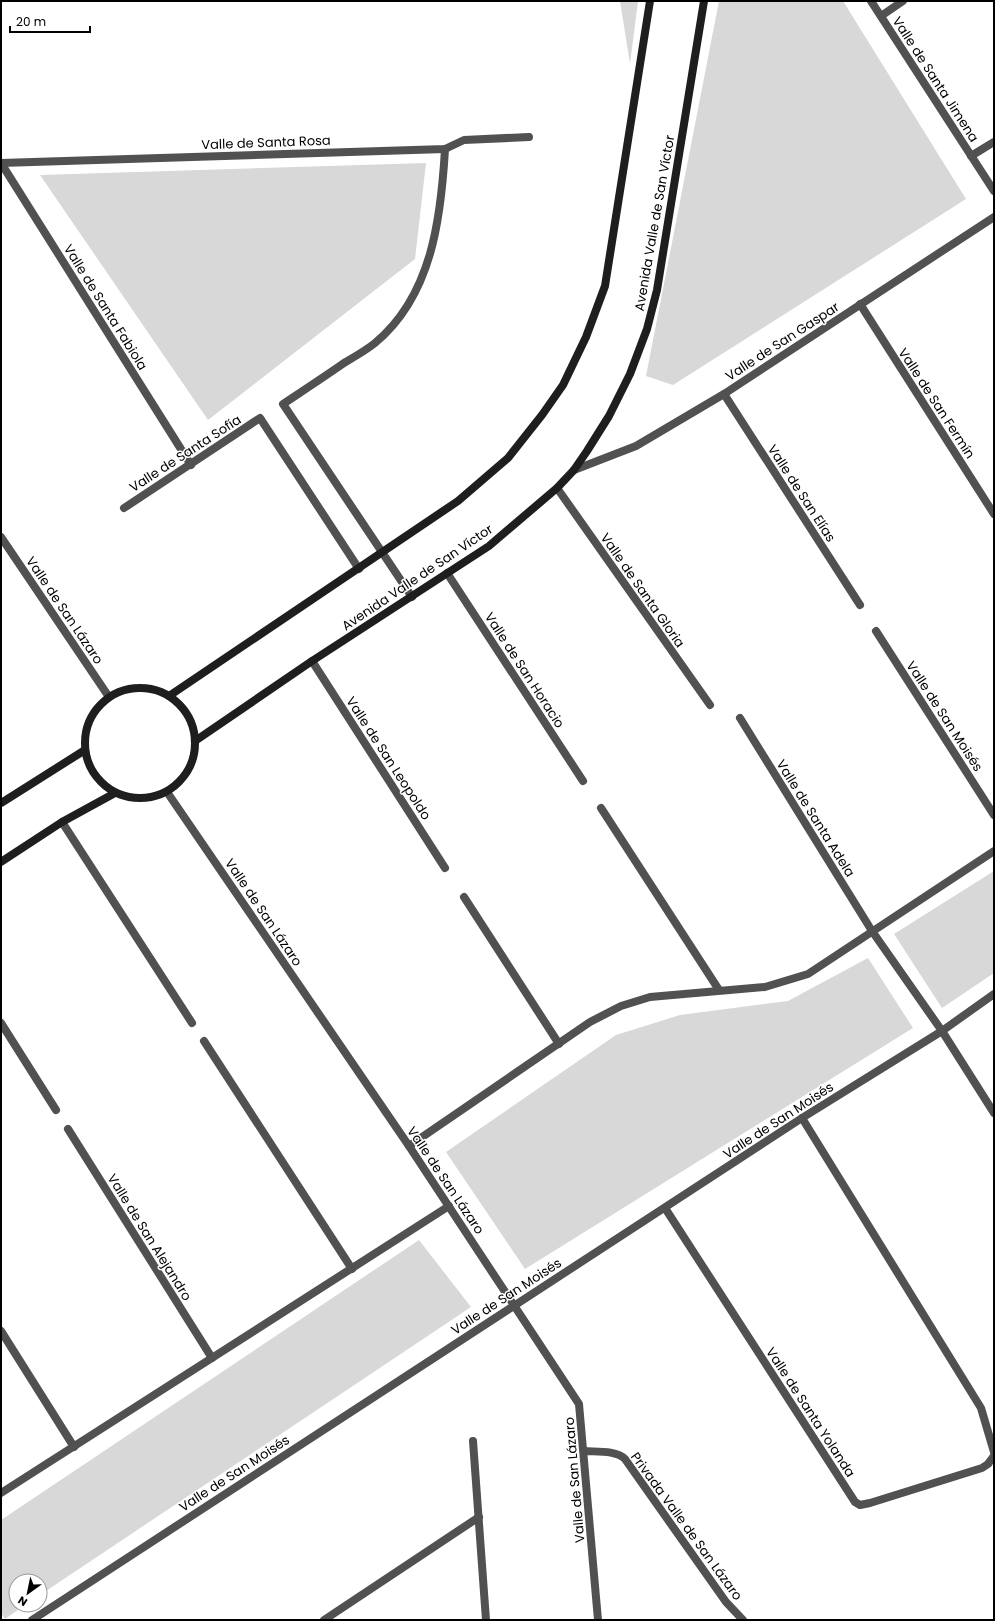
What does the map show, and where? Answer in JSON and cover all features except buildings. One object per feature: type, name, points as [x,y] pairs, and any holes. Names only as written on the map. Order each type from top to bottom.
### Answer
[{"type":"street","points":[[169,696],[458,501],[508,458],[542,415],[563,385],[586,337],[605,286],[650,1]]},
{"type":"street","name":"Avenida Valle de San Víctor","points":[[195,741],[312,661],[489,546],[557,488],[574,470],[608,416],[630,374],[647,329],[657,290],[704,1]]},
{"type":"street","name":"Valle de Santa Jimena","points":[[871,1],[994,191]]},
{"type":"street","points":[[881,16],[904,1]]},
{"type":"street","name":"Valle de Santa Rosa","points":[[1,163],[444,149],[464,140],[529,137]]},
{"type":"street","points":[[971,156],[994,142]]},
{"type":"street","points":[[412,597],[283,404],[375,343],[399,318],[416,290],[428,262],[443,188],[444,149]]},
{"type":"street","name":"Valle de Santa Fabiola","points":[[1,163],[191,464]]},
{"type":"street","name":"Valle de San Gaspar","points":[[574,470],[636,446],[724,394],[994,217]]},
{"type":"street","name":"Valle de San Fermín","points":[[860,304],[994,514]]},
{"type":"street","name":"Valle de San Elías","points":[[724,394],[860,606]]},
{"type":"street","name":"Valle de Santa Sofía","points":[[124,508],[260,418],[359,568]]},
{"type":"street","name":"Valle de Santa Gloria","points":[[557,488],[710,705]]},
{"type":"street","name":"Valle de San Lázaro","points":[[1,537],[109,697]]},
{"type":"street","name":"Valle de San Horacio","points":[[447,573],[583,781]]},
{"type":"street","name":"Valle de San Moisés","points":[[876,630],[994,815]]},
{"type":"street","name":"Valle de San Leopoldo","points":[[312,661],[445,868]]},
{"type":"street","points":[[130,689],[153,689],[169,696],[188,717],[195,741],[195,753],[188,772],[168,792],[141,799],[115,793],[93,773],[85,750],[85,731],[94,712],[109,697],[130,689]]},
{"type":"street","name":"Valle de Santa Adela","points":[[740,718],[872,931],[942,1031],[994,1112]]},
{"type":"street","points":[[1,803],[85,750]]},
{"type":"street","name":"Valle de San Lázaro","points":[[168,792],[409,1146],[579,1404],[598,1620]]},
{"type":"street","points":[[1,862],[62,822],[115,793]]},
{"type":"street","points":[[600,808],[719,990]]},
{"type":"street","points":[[62,822],[192,1023]]},
{"type":"street","points":[[409,1146],[590,1022],[621,1006],[650,997],[764,987],[808,974],[994,851]]},
{"type":"street","points":[[464,897],[559,1044]]},
{"type":"street","name":"Valle de San Moisés","points":[[32,1620],[514,1304],[665,1208],[802,1118],[942,1031],[994,994]]},
{"type":"street","points":[[1,1023],[56,1110]]},
{"type":"street","points":[[204,1041],[352,1269]]},
{"type":"street","points":[[802,1118],[981,1408],[994,1452]]},
{"type":"street","name":"Valle de San Alejandro","points":[[68,1129],[212,1358]]},
{"type":"street","points":[[1,1493],[449,1206]]},
{"type":"street","name":"Valle de Santa Yolanda","points":[[665,1208],[855,1502],[860,1504],[870,1503],[982,1468],[988,1464],[994,1456]]},
{"type":"street","points":[[1,1331],[74,1447]]},
{"type":"street","points":[[474,1441],[486,1620]]},
{"type":"street","name":"Privada Valle de San Lázaro","points":[[584,1451],[612,1453],[622,1456],[625,1459],[726,1602],[743,1620]]},
{"type":"street","points":[[324,1620],[479,1517]]},
{"type":"shaded area","points":[[620,1],[638,1],[630,64]]},
{"type":"shaded area","points":[[719,1],[843,1],[966,199],[673,385],[646,376]]},
{"type":"shaded area","points":[[426,163],[415,259],[208,420],[40,175]]},
{"type":"shaded area","points":[[994,871],[994,973],[942,1008],[894,934]]},
{"type":"shaded area","points":[[868,958],[913,1028],[525,1269],[446,1152],[616,1035],[680,1015],[788,1001]]},
{"type":"shaded area","points":[[419,1240],[471,1307],[48,1590],[48,1573],[8,1573],[8,1613],[14,1613],[5,1619],[1,1613],[1,1520]]}]
